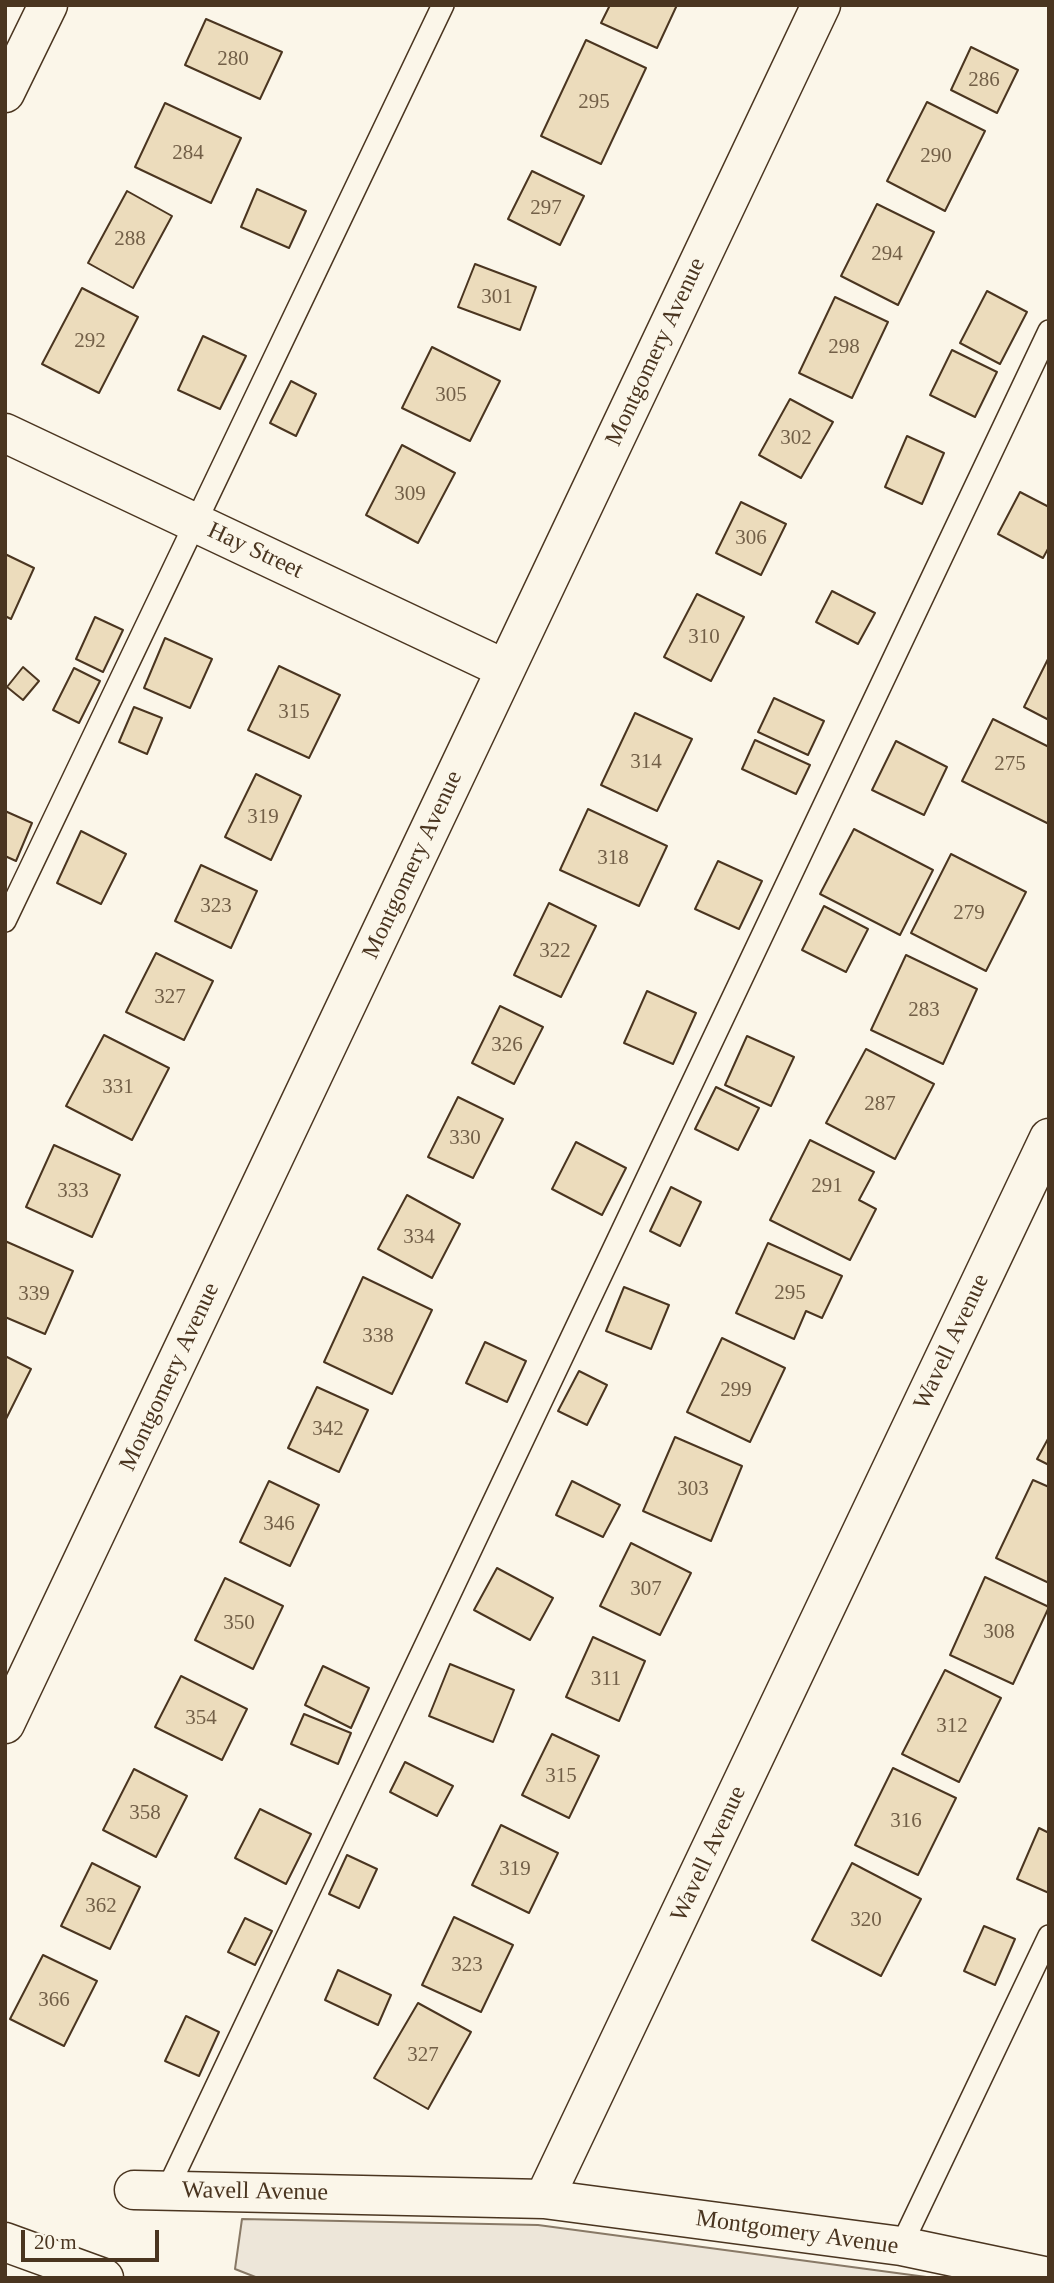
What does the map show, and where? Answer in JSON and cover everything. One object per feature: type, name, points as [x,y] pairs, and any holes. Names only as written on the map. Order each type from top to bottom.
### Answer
[{"type":"street","points":[[5,93],[48,5]]},
{"type":"street","name":"Montgomery Avenue","points":[[5,1724],[821,5]]},
{"type":"street","name":"Hay Street","points":[[5,433],[505,669]]},
{"type":"street","name":"Wavell Avenue","points":[[150,2190],[544,2199],[1049,1138]]},
{"type":"street","name":"Montgomery Avenue","points":[[544,2199],[901,2246],[1049,2277]]},
{"type":"street","points":[[5,2242],[104,2278]]},
{"type":"lane","points":[[5,921],[443,5]]},
{"type":"lane","points":[[150,2190],[1049,331]]},
{"type":"lane","points":[[901,2246],[1049,1936]]},
{"type":"shaded area","points":[[242,2219],[538,2225],[934,2278],[258,2278],[235,2269]]},
{"type":"building","points":[[610,5],[677,5],[657,48],[601,23]]},
{"type":"building","points":[[206,19],[282,52],[260,99],[185,65]]},
{"type":"building","points":[[586,40],[646,68],[601,164],[541,136]]},
{"type":"building","points":[[971,47],[1018,70],[997,113],[951,90]]},
{"type":"building","points":[[927,102],[985,131],[945,211],[887,181]]},
{"type":"building","points":[[165,103],[241,138],[211,203],[135,167]]},
{"type":"building","points":[[532,171],[584,196],[560,245],[508,219]]},
{"type":"building","points":[[257,189],[306,211],[289,248],[241,227]]},
{"type":"building","points":[[127,191],[172,216],[133,288],[88,263]]},
{"type":"building","points":[[877,204],[934,232],[898,305],[841,276]]},
{"type":"building","points":[[475,264],[536,287],[520,330],[458,307]]},
{"type":"building","points":[[82,288],[138,317],[99,393],[42,364]]},
{"type":"building","points":[[987,291],[1027,312],[1000,364],[960,343]]},
{"type":"building","points":[[835,297],[888,322],[852,398],[799,373]]},
{"type":"building","points":[[203,336],[246,356],[220,409],[178,390]]},
{"type":"building","points":[[432,347],[500,381],[470,441],[402,408]]},
{"type":"building","points":[[952,350],[997,372],[975,417],[930,395]]},
{"type":"building","points":[[291,381],[316,394],[296,436],[270,423]]},
{"type":"building","points":[[790,399],[833,422],[801,478],[759,455]]},
{"type":"building","points":[[907,436],[944,453],[922,504],[885,487]]},
{"type":"building","points":[[402,445],[455,473],[418,543],[366,515]]},
{"type":"building","points":[[1020,492],[1049,507],[1049,547],[1043,558],[998,534]]},
{"type":"building","points":[[741,502],[786,524],[761,575],[716,553]]},
{"type":"building","points":[[5,554],[34,568],[11,619],[5,616]]},
{"type":"building","points":[[832,591],[875,613],[858,644],[816,622]]},
{"type":"building","points":[[697,594],[744,617],[711,681],[664,657]]},
{"type":"building","points":[[95,617],[123,630],[103,672],[76,659]]},
{"type":"building","points":[[165,638],[212,659],[190,708],[144,688]]},
{"type":"building","points":[[1049,657],[1049,720],[1024,707]]},
{"type":"building","points":[[279,666],[340,695],[309,758],[248,730]]},
{"type":"building","points":[[23,667],[39,681],[23,700],[7,687]]},
{"type":"building","points":[[74,668],[100,681],[79,723],[53,710]]},
{"type":"building","points":[[774,698],[824,721],[808,755],[758,732]]},
{"type":"building","points":[[134,707],[162,718],[147,754],[119,742]]},
{"type":"building","points":[[635,713],[692,739],[657,811],[601,785]]},
{"type":"building","points":[[993,719],[1049,747],[1049,824],[962,781]]},
{"type":"building","points":[[755,740],[810,765],[796,794],[742,769]]},
{"type":"building","points":[[896,741],[947,767],[924,815],[872,790]]},
{"type":"building","points":[[256,774],[301,796],[271,860],[225,837]]},
{"type":"building","points":[[588,809],[667,846],[639,906],[560,870]]},
{"type":"building","points":[[5,811],[32,823],[16,861],[5,856]]},
{"type":"building","points":[[854,829],[933,870],[900,935],[820,894]]},
{"type":"building","points":[[81,831],[126,854],[101,904],[57,883]]},
{"type":"building","points":[[951,854],[1026,892],[986,971],[911,933]]},
{"type":"building","points":[[718,861],[762,881],[739,929],[695,909]]},
{"type":"building","points":[[201,865],[257,891],[231,948],[175,921]]},
{"type":"building","points":[[549,903],[596,926],[561,997],[514,975]]},
{"type":"building","points":[[824,906],[868,929],[846,972],[802,950]]},
{"type":"building","points":[[156,953],[213,981],[184,1040],[126,1012]]},
{"type":"building","points":[[906,955],[977,989],[943,1064],[871,1030]]},
{"type":"building","points":[[647,991],[696,1013],[673,1064],[624,1043]]},
{"type":"building","points":[[500,1006],[543,1027],[514,1084],[472,1063]]},
{"type":"building","points":[[104,1035],[169,1068],[132,1140],[66,1106]]},
{"type":"building","points":[[747,1036],[794,1057],[771,1106],[725,1085]]},
{"type":"building","points":[[866,1049],[934,1084],[895,1159],[826,1123]]},
{"type":"building","points":[[716,1087],[759,1108],[738,1150],[695,1129]]},
{"type":"building","points":[[458,1097],[503,1119],[473,1178],[428,1157]]},
{"type":"building","points":[[810,1140],[874,1172],[859,1200],[876,1209],[850,1260],[770,1220]]},
{"type":"building","points":[[576,1142],[626,1168],[602,1215],[552,1189]]},
{"type":"building","points":[[54,1145],[120,1175],[92,1237],[26,1207]]},
{"type":"building","points":[[671,1187],[701,1202],[680,1246],[650,1231]]},
{"type":"building","points":[[407,1195],[460,1224],[432,1278],[378,1249]]},
{"type":"building","points":[[5,1241],[73,1271],[45,1334],[5,1317]]},
{"type":"building","points":[[768,1243],[842,1276],[822,1318],[806,1311],[794,1339],[736,1313]]},
{"type":"building","points":[[363,1277],[432,1310],[392,1394],[324,1362]]},
{"type":"building","points":[[624,1287],[669,1305],[651,1349],[606,1331]]},
{"type":"building","points":[[722,1338],[785,1368],[750,1442],[687,1412]]},
{"type":"building","points":[[485,1342],[526,1361],[507,1402],[466,1383]]},
{"type":"building","points":[[5,1356],[31,1369],[5,1421]]},
{"type":"building","points":[[579,1371],[607,1385],[587,1425],[558,1411]]},
{"type":"building","points":[[317,1387],[368,1410],[339,1472],[288,1448]]},
{"type":"building","points":[[675,1437],[742,1466],[711,1541],[643,1511]]},
{"type":"building","points":[[1049,1437],[1049,1465],[1037,1459]]},
{"type":"building","points":[[1033,1480],[1049,1487],[1049,1583],[996,1558]]},
{"type":"building","points":[[269,1481],[319,1505],[290,1566],[240,1542]]},
{"type":"building","points":[[572,1481],[620,1505],[603,1537],[556,1515]]},
{"type":"building","points":[[631,1543],[691,1573],[660,1635],[600,1606]]},
{"type":"building","points":[[497,1568],[553,1598],[530,1640],[474,1610]]},
{"type":"building","points":[[985,1577],[1049,1607],[1013,1684],[950,1655]]},
{"type":"building","points":[[225,1578],[283,1606],[253,1669],[195,1640]]},
{"type":"building","points":[[593,1637],[645,1661],[619,1721],[566,1697]]},
{"type":"building","points":[[450,1664],[514,1690],[493,1742],[429,1716]]},
{"type":"building","points":[[323,1666],[369,1688],[351,1728],[305,1705]]},
{"type":"building","points":[[945,1670],[1001,1698],[959,1782],[902,1754]]},
{"type":"building","points":[[181,1676],[247,1709],[222,1760],[155,1727]]},
{"type":"building","points":[[304,1714],[351,1733],[338,1764],[291,1744]]},
{"type":"building","points":[[552,1734],[599,1756],[569,1818],[522,1795]]},
{"type":"building","points":[[405,1762],[453,1786],[437,1816],[390,1792]]},
{"type":"building","points":[[893,1768],[956,1798],[918,1875],[855,1845]]},
{"type":"building","points":[[134,1769],[187,1796],[156,1857],[103,1830]]},
{"type":"building","points":[[260,1809],[311,1834],[286,1884],[235,1858]]},
{"type":"building","points":[[501,1825],[558,1853],[529,1913],[472,1885]]},
{"type":"building","points":[[1039,1828],[1049,1833],[1049,1893],[1017,1879]]},
{"type":"building","points":[[347,1855],[377,1869],[359,1908],[329,1894]]},
{"type":"building","points":[[92,1863],[140,1887],[110,1949],[61,1926]]},
{"type":"building","points":[[852,1863],[921,1899],[881,1976],[812,1940]]},
{"type":"building","points":[[454,1917],[513,1945],[481,2012],[422,1985]]},
{"type":"building","points":[[245,1918],[272,1931],[255,1965],[228,1952]]},
{"type":"building","points":[[984,1926],[1015,1939],[995,1985],[964,1971]]},
{"type":"building","points":[[43,1955],[97,1981],[64,2046],[10,2019]]},
{"type":"building","points":[[338,1970],[391,1995],[378,2025],[325,2000]]},
{"type":"building","points":[[418,2003],[471,2032],[428,2109],[374,2078]]},
{"type":"building","points":[[186,2016],[219,2032],[199,2076],[165,2061]]}]
